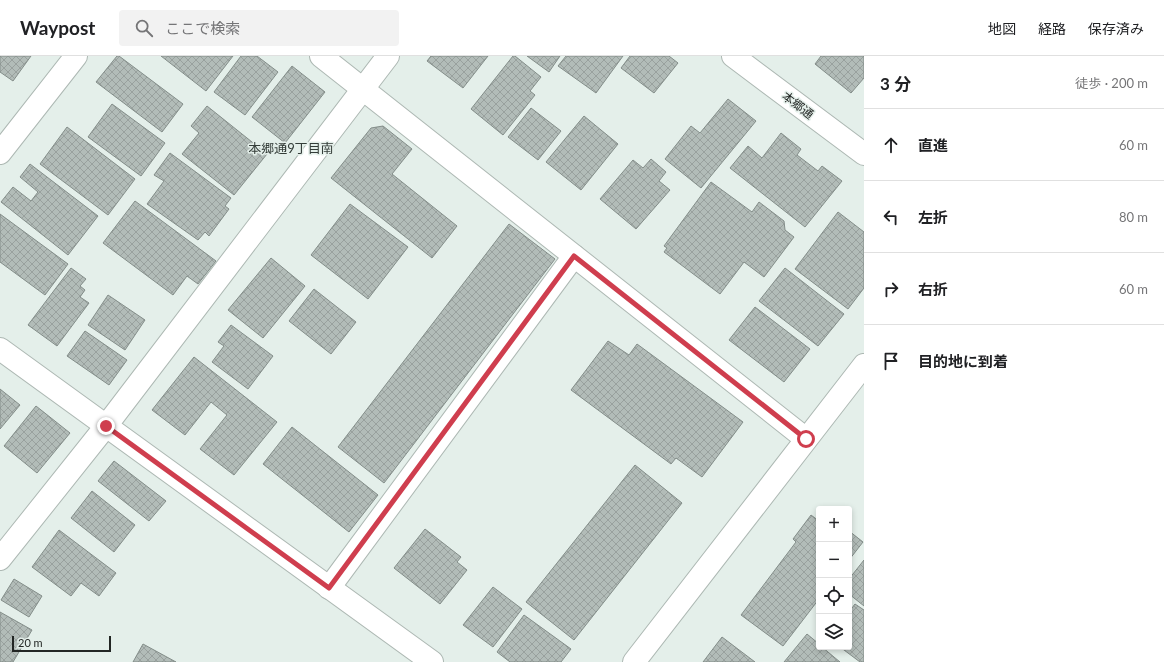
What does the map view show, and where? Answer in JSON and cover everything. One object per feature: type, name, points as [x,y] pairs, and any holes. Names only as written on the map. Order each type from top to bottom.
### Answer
[{"type":"street","points":[[0,152],[76,56]]},
{"type":"street","points":[[320,56],[806,439]]},
{"type":"street","points":[[0,559],[106,426],[388,56]]},
{"type":"street","name":"本郷通","points":[[733,56],[864,154]]},
{"type":"street","points":[[329,588],[574,256]]},
{"type":"street","points":[[0,349],[432,662]]},
{"type":"street","points":[[634,662],[864,365]]},
{"type":"building","points":[[0,56],[31,56],[13,81],[0,72]]},
{"type":"building","points":[[117,56],[183,104],[162,132],[96,82]]},
{"type":"building","points":[[161,56],[233,56],[206,91]]},
{"type":"building","points":[[241,56],[257,56],[278,72],[245,115],[214,92]]},
{"type":"building","points":[[431,56],[488,56],[463,88],[427,61]]},
{"type":"building","points":[[513,56],[541,77],[530,91],[535,95],[503,135],[471,109]]},
{"type":"building","points":[[527,56],[560,56],[549,72]]},
{"type":"building","points":[[566,56],[623,56],[596,93],[558,66]]},
{"type":"building","points":[[630,56],[669,56],[678,63],[654,93],[621,68]]},
{"type":"building","points":[[821,56],[864,56],[864,78],[851,93],[815,64]]},
{"type":"building","points":[[292,66],[325,92],[285,143],[252,117]]},
{"type":"building","points":[[728,99],[756,121],[701,188],[665,159],[691,126],[700,133]]},
{"type":"building","points":[[112,104],[165,143],[141,176],[88,137]]},
{"type":"building","points":[[207,106],[267,154],[234,195],[182,154],[199,133],[191,126]]},
{"type":"building","points":[[531,108],[561,131],[538,160],[508,137]]},
{"type":"building","points":[[584,116],[618,144],[581,190],[546,162]]},
{"type":"building","points":[[383,126],[412,149],[392,174],[457,226],[432,258],[331,178],[371,128]]},
{"type":"building","points":[[67,127],[135,179],[108,215],[40,164]]},
{"type":"building","points":[[781,133],[801,149],[797,155],[818,171],[822,166],[842,181],[805,227],[730,168],[748,146],[762,158]]},
{"type":"building","points":[[170,153],[231,198],[225,206],[229,209],[209,236],[205,232],[198,240],[147,204],[164,181],[154,175]]},
{"type":"building","points":[[651,159],[666,172],[659,181],[670,190],[636,229],[600,199],[633,160],[643,168]]},
{"type":"building","points":[[30,164],[98,216],[68,255],[1,202],[13,187],[31,201],[38,192],[20,177]]},
{"type":"building","points":[[711,182],[752,212],[759,202],[784,221],[785,230],[794,237],[764,277],[744,262],[720,294],[664,252],[667,248],[664,246]]},
{"type":"building","points":[[135,201],[216,261],[198,284],[187,276],[173,295],[103,243]]},
{"type":"building","points":[[350,204],[408,247],[368,299],[311,255]]},
{"type":"building","points":[[838,212],[864,232],[864,288],[848,309],[795,269]]},
{"type":"building","points":[[0,214],[68,264],[45,295],[0,262]]},
{"type":"building","points":[[509,224],[555,259],[384,483],[338,447]]},
{"type":"building","points":[[271,258],[305,286],[263,338],[228,310]]},
{"type":"building","points":[[71,268],[86,279],[80,286],[85,290],[80,297],[89,303],[57,346],[28,325]]},
{"type":"building","points":[[785,268],[844,314],[818,346],[759,301]]},
{"type":"building","points":[[314,289],[356,322],[331,354],[289,321]]},
{"type":"building","points":[[108,295],[145,320],[125,350],[88,325]]},
{"type":"building","points":[[755,307],[810,349],[784,382],[729,340]]},
{"type":"building","points":[[231,325],[273,356],[248,389],[212,362],[224,346],[218,342]]},
{"type":"building","points":[[85,331],[127,360],[109,385],[67,356]]},
{"type":"building","points":[[608,341],[629,355],[637,344],[743,422],[702,477],[676,458],[671,464],[571,390]]},
{"type":"building","points":[[194,357],[277,422],[234,475],[200,449],[227,415],[211,402],[185,435],[152,410]]},
{"type":"building","points":[[0,389],[20,405],[0,429]]},
{"type":"building","points":[[36,406],[70,433],[37,473],[4,446]]},
{"type":"building","points":[[292,427],[378,495],[349,532],[263,464]]},
{"type":"building","points":[[114,461],[166,501],[149,521],[98,481]]},
{"type":"building","points":[[635,465],[682,503],[574,640],[526,602]]},
{"type":"building","points":[[92,491],[135,525],[114,552],[71,518]]},
{"type":"building","points":[[811,515],[816,519],[816,603],[783,646],[741,615],[796,542],[793,539]]},
{"type":"building","points":[[425,529],[461,557],[457,562],[467,570],[440,604],[394,568]]},
{"type":"building","points":[[59,530],[116,573],[99,596],[81,583],[71,596],[32,567]]},
{"type":"building","points":[[852,533],[863,542],[852,556]]},
{"type":"building","points":[[864,560],[864,606],[852,596],[852,575]]},
{"type":"building","points":[[14,579],[42,596],[29,617],[1,600]]},
{"type":"building","points":[[493,587],[522,609],[493,647],[463,625]]},
{"type":"building","points":[[855,604],[864,610],[864,662],[860,662],[844,650],[852,650],[852,608]]},
{"type":"building","points":[[0,612],[32,630],[13,662],[0,662]]},
{"type":"building","points":[[524,615],[571,649],[561,662],[510,662],[497,652]]},
{"type":"building","points":[[807,634],[816,642],[816,650],[826,650],[840,662],[784,662]]},
{"type":"building","points":[[722,637],[755,662],[703,662]]},
{"type":"building","points":[[143,644],[176,662],[133,662]]},
{"type":"district","name":"本郷通9丁目南","points":[[291,148]]},
{"type":"route","points":[[106,426],[329,588],[574,256],[806,439]]}]
